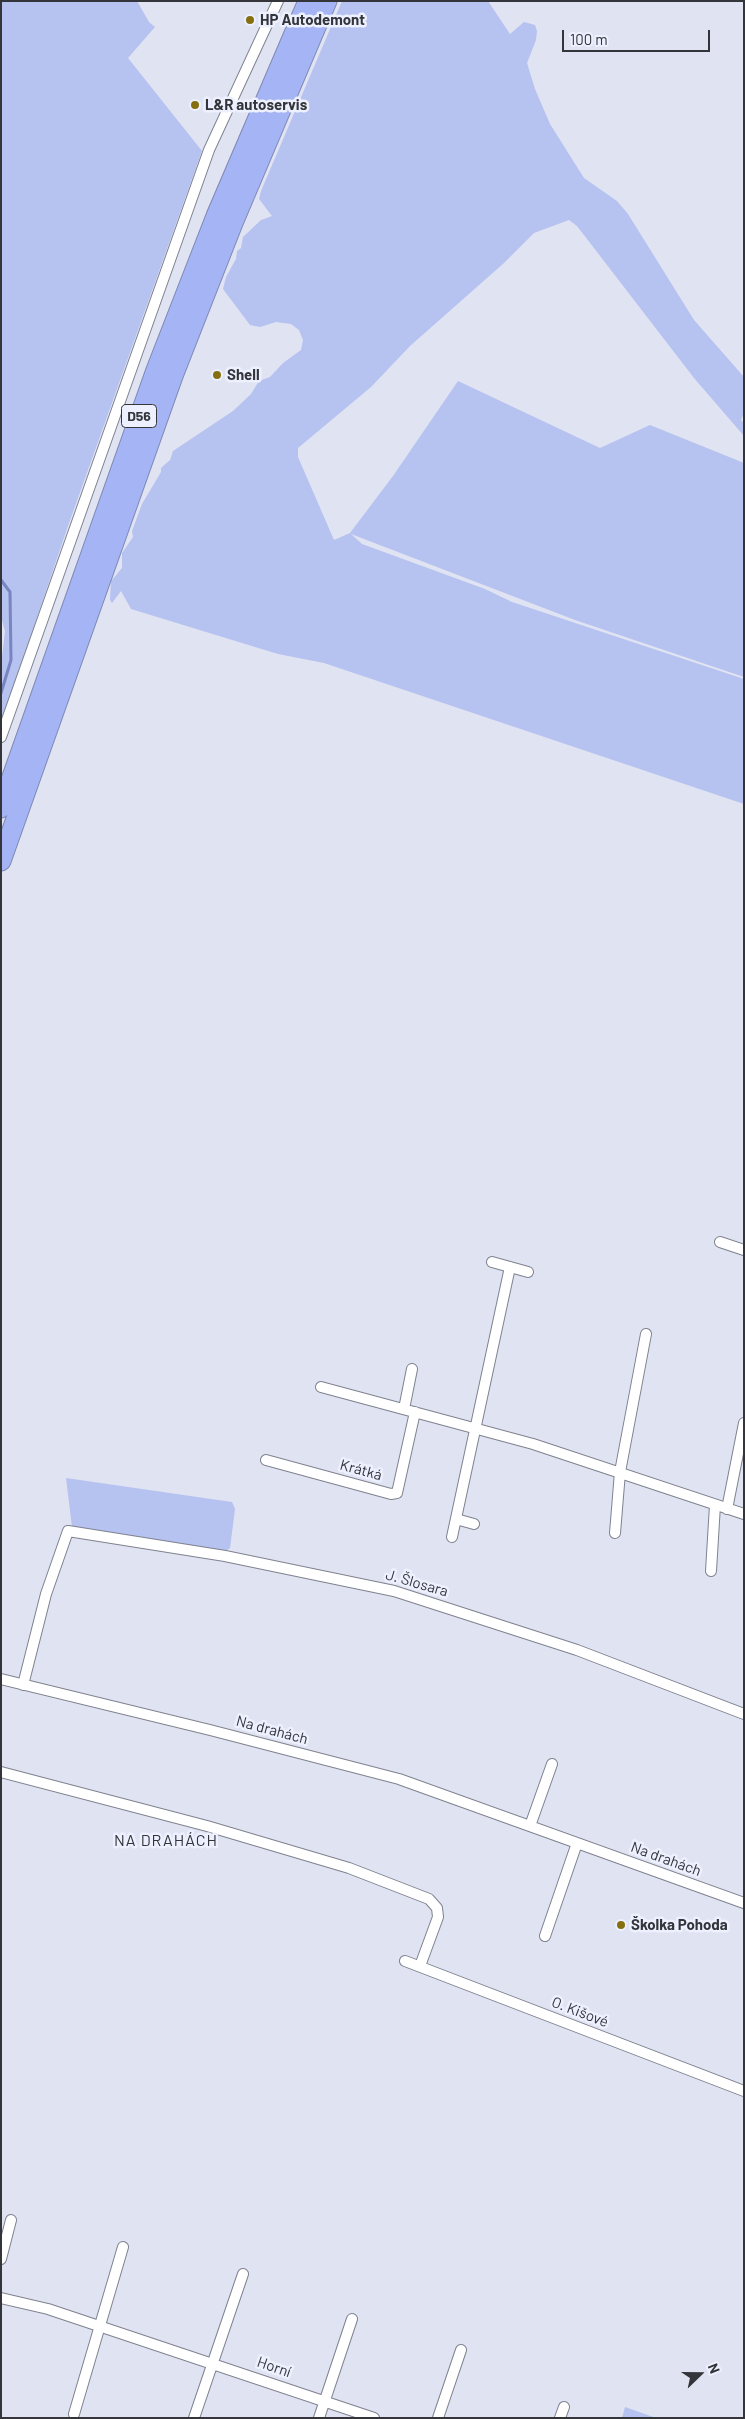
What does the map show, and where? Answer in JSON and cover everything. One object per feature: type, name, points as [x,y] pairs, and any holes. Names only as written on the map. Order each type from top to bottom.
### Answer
[{"type":"highway","name":"D56","points":[[1,808],[156,370],[220,207],[308,1]]},
{"type":"highway","name":"D56","points":[[1,861],[173,376],[233,223],[327,1]]},
{"type":"street","points":[[1,737],[209,150],[278,1]]},
{"type":"street","points":[[720,1242],[744,1250]]},
{"type":"street","points":[[492,1262],[528,1272]]},
{"type":"street","points":[[452,1537],[510,1267]]},
{"type":"street","points":[[615,1533],[620,1472],[646,1334]]},
{"type":"street","points":[[404,1409],[412,1369]]},
{"type":"street","points":[[321,1387],[475,1428],[620,1472],[744,1514]]},
{"type":"street","name":"Krátká","points":[[266,1460],[392,1494],[397,1493],[416,1412]]},
{"type":"street","points":[[727,1509],[744,1423]]},
{"type":"street","points":[[711,1571],[715,1504]]},
{"type":"street","points":[[456,1519],[474,1524]]},
{"type":"street","name":"J. Šlosara","points":[[23,1685],[46,1594],[68,1531],[225,1556],[394,1591],[577,1650],[744,1714]]},
{"type":"street","name":"Na drahách","points":[[1,1679],[399,1779],[744,1902]]},
{"type":"street","points":[[530,1826],[552,1764]]},
{"type":"street","points":[[1,1772],[207,1826],[350,1868],[429,1899],[437,1908],[438,1917],[420,1966]]},
{"type":"street","points":[[545,1936],[577,1843]]},
{"type":"street","name":"O. Kišové","points":[[405,1960],[744,2091]]},
{"type":"street","points":[[1,2259],[11,2220]]},
{"type":"street","points":[[74,2414],[123,2247]]},
{"type":"street","points":[[194,2418],[243,2274]]},
{"type":"street","name":"Horní","points":[[1,2298],[48,2309],[213,2362],[374,2418]]},
{"type":"street","points":[[319,2418],[352,2320]]},
{"type":"street","points":[[438,2418],[461,2350]]},
{"type":"street","points":[[560,2418],[564,2407]]},
{"type":"shaded area","points":[[1,1],[137,1],[149,22],[155,27],[128,58],[202,151],[68,526],[1,724],[1,666],[5,631],[1,617]]},
{"type":"shaded area","points":[[342,1],[488,1],[510,34],[524,22],[535,25],[537,31],[536,40],[527,63],[535,89],[550,124],[584,178],[617,201],[628,214],[694,320],[744,377],[744,413],[741,420],[744,423],[744,436],[694,378],[577,226],[569,220],[534,233],[504,263],[410,346],[371,387],[298,448],[298,457],[334,540],[350,533],[393,476],[458,381],[600,448],[650,425],[744,463],[744,677],[575,620],[351,534],[362,544],[485,589],[512,602],[744,679],[744,804],[324,663],[278,654],[131,609],[121,591],[112,603],[110,600],[111,581],[122,568],[122,553],[133,537],[132,531],[142,504],[161,472],[161,468],[170,460],[173,451],[233,411],[251,394],[259,381],[270,377],[283,363],[301,350],[303,340],[299,330],[291,324],[276,322],[260,327],[250,325],[223,289],[226,277],[236,259],[237,251],[241,248],[243,237],[261,220],[272,216],[259,199],[261,191]]},
{"type":"shaded area","points":[[66,1478],[232,1502],[235,1509],[230,1548],[225,1552],[72,1527]]},
{"type":"shaded area","points":[[625,2407],[656,2418],[622,2418]]},
{"type":"waterway","points":[[1,580],[10,592],[11,660],[1,693]]},
{"type":"place","name":"HP Autodemont","points":[[250,20]]},
{"type":"place","name":"L&R autoservis","points":[[195,105]]},
{"type":"place","name":"Shell","points":[[217,375]]},
{"type":"place","name":"Školka Pohoda","points":[[621,1925]]},
{"type":"district","name":"NA DRAHÁCH","points":[[166,1841]]}]
